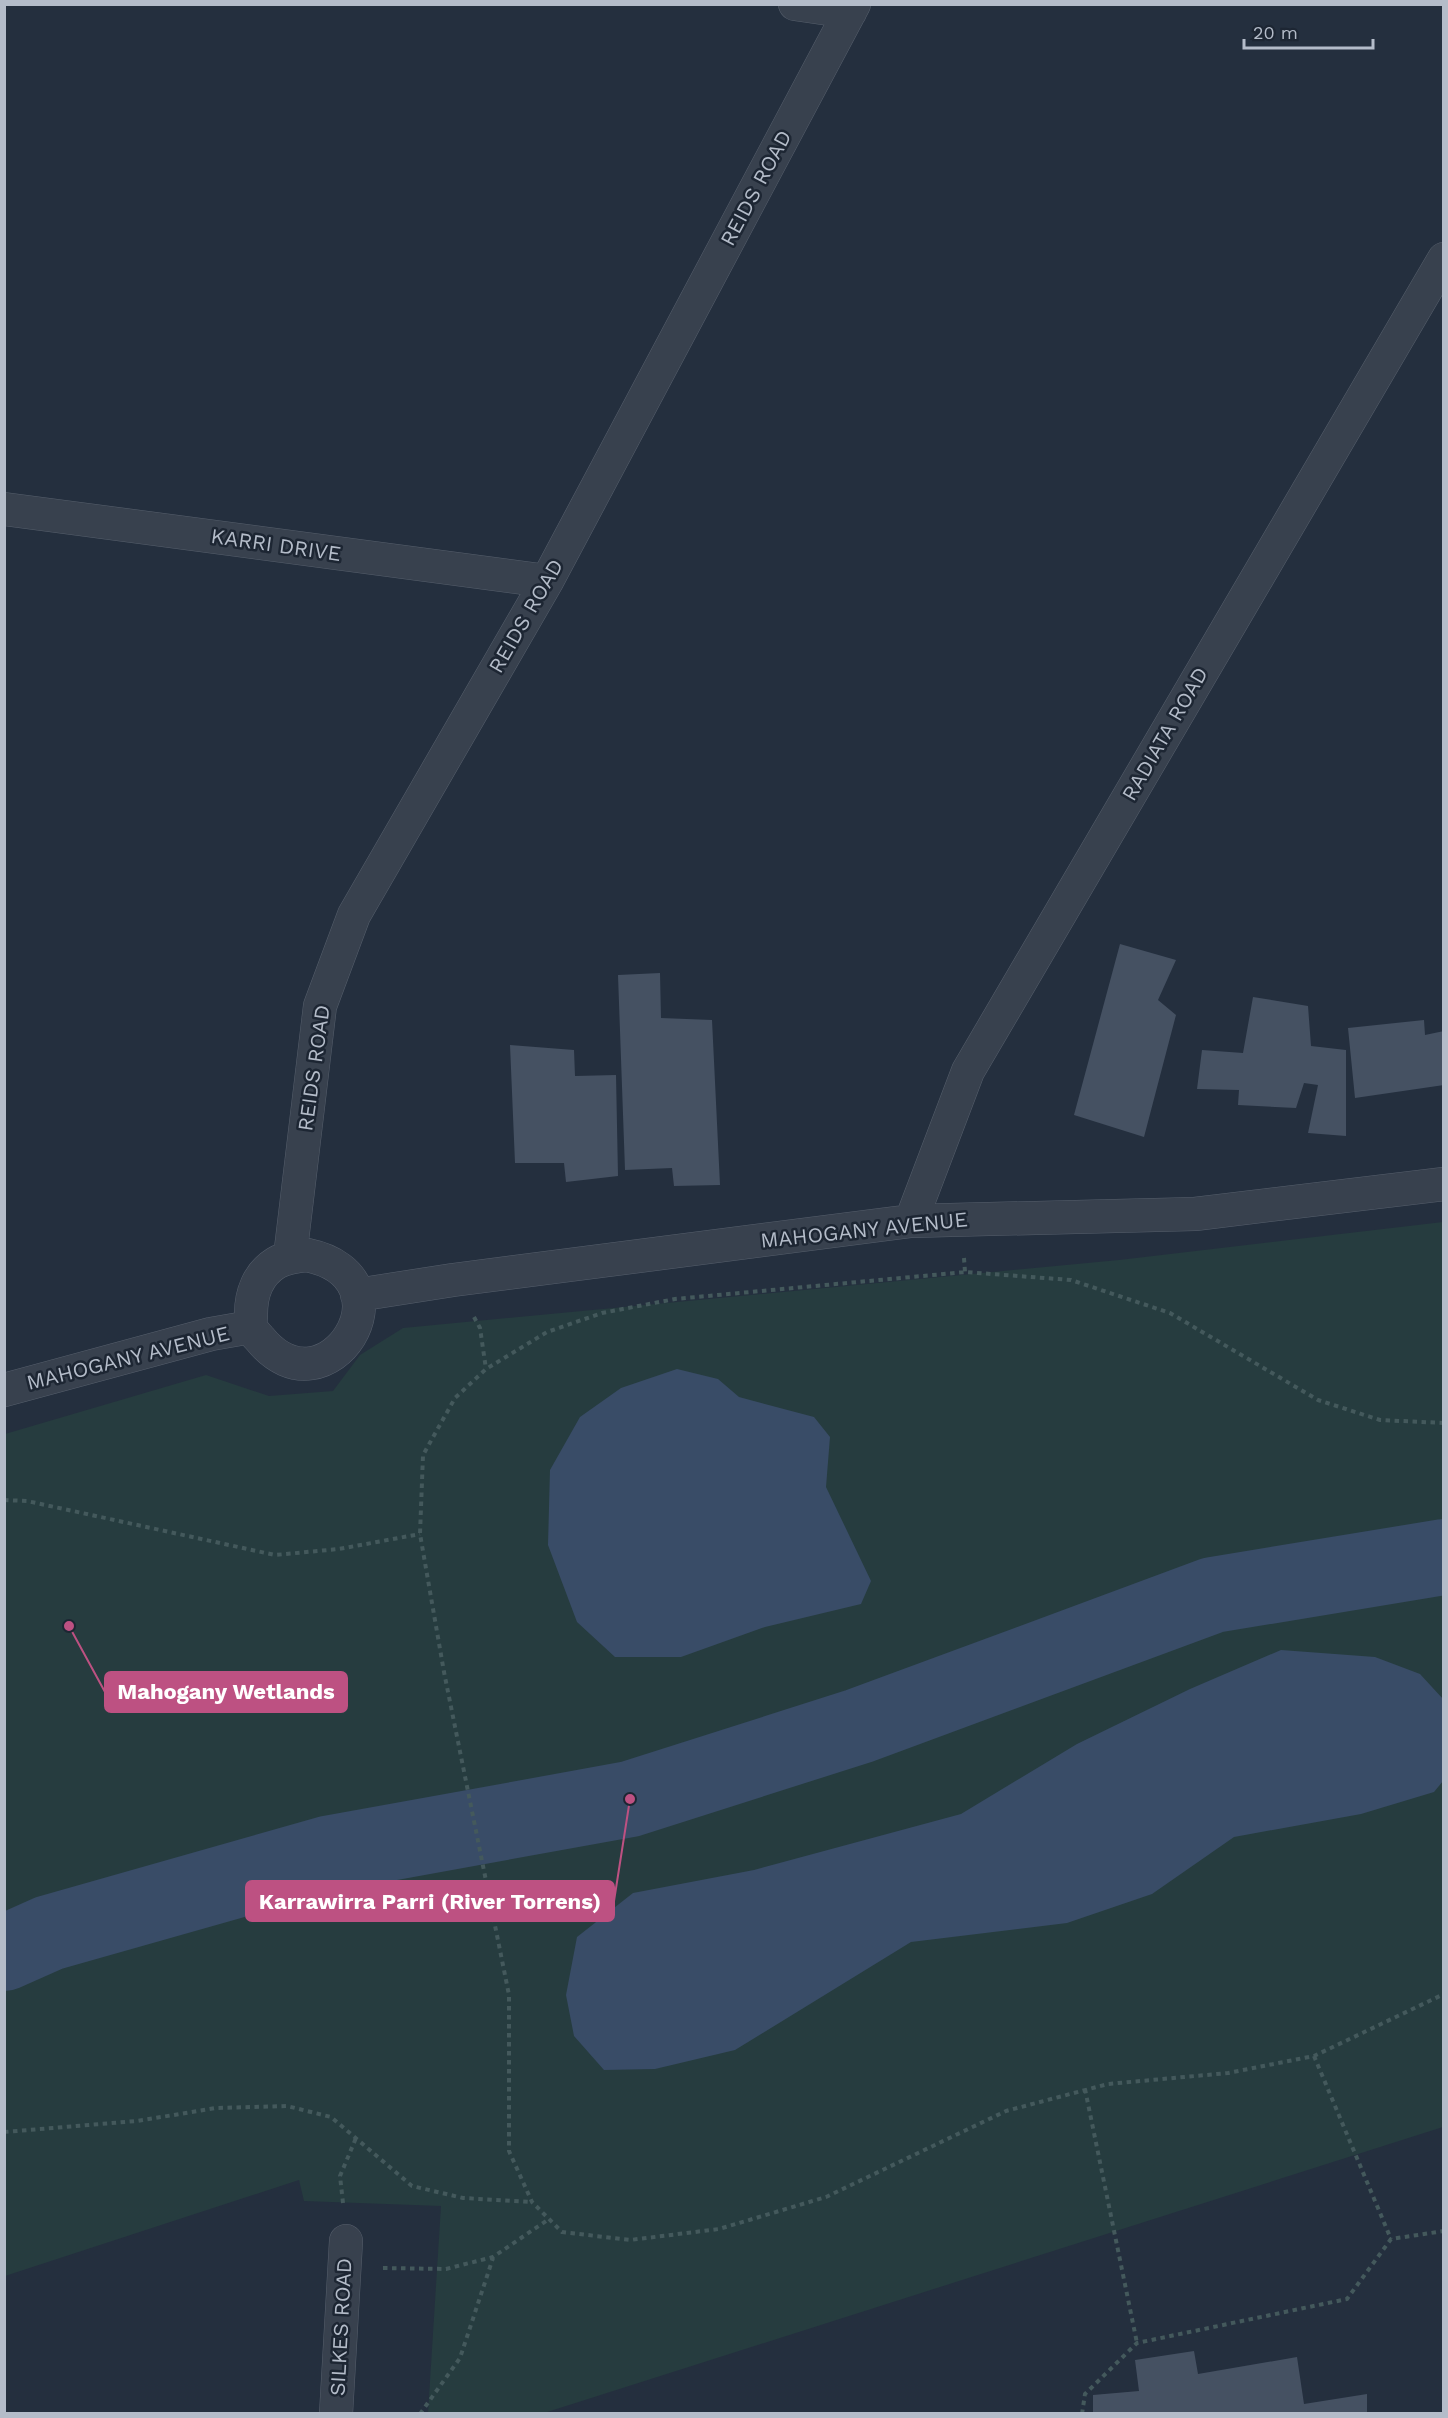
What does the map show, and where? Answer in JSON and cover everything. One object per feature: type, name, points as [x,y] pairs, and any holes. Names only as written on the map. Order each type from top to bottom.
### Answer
[{"type":"street","points":[[795,4],[852,8]]},
{"type":"street","name":"REIDS ROAD","points":[[290,1257],[320,1006],[354,915],[547,581],[852,8]]},
{"type":"street","name":"RADIATA ROAD","points":[[911,1221],[968,1071],[1443,259]]},
{"type":"street","name":"KARRI DRIVE","points":[[4,509],[547,581]]},
{"type":"street","name":"MAHOGANY AVENUE","points":[[357,1295],[453,1280],[911,1221],[1196,1214],[1443,1184]]},
{"type":"street","points":[[307,1255],[324,1258],[339,1267],[350,1279],[357,1295],[359,1312],[355,1329],[346,1344],[333,1355],[317,1362],[299,1363],[283,1358],[268,1349],[251,1328],[251,1302],[255,1287],[263,1274],[276,1263],[290,1257],[307,1255]]},
{"type":"street","name":"MAHOGANY AVENUE","points":[[4,1390],[212,1334],[251,1328]]},
{"type":"street","name":"SILKES ROAD","points":[[336,2414],[345,2254]]},
{"type":"path","points":[[1443,1423],[1380,1420],[1318,1400],[1170,1313],[1071,1280],[965,1272],[675,1299],[602,1313],[547,1332],[486,1369],[454,1398],[423,1455],[420,1534],[444,1672],[509,1995],[509,2151],[532,2202],[562,2232],[630,2240],[719,2229],[826,2197],[1006,2111],[1108,2084],[1228,2073],[1314,2056],[1443,1994]]},
{"type":"path","points":[[453,1280],[480,1328],[486,1369]]},
{"type":"path","points":[[4,1500],[27,1501],[275,1554],[339,1549],[420,1534]]},
{"type":"path","points":[[1314,2056],[1391,2239]]},
{"type":"path","points":[[1085,2089],[1137,2343]]},
{"type":"path","points":[[4,2132],[137,2121],[216,2108],[287,2106],[331,2117],[412,2186],[463,2198],[532,2202]]},
{"type":"path","points":[[356,2138],[340,2176],[345,2254],[446,2269],[493,2257],[549,2218]]},
{"type":"path","points":[[1082,2414],[1085,2394],[1137,2343],[1347,2298],[1391,2239],[1443,2231]]},
{"type":"path","points":[[420,2414],[460,2358],[493,2257]]},
{"type":"green space","points":[[1443,1222],[1443,2127],[544,2413],[428,2413],[441,2206],[304,2201],[299,2180],[5,2276],[5,1434],[206,1375],[269,1396],[333,1391],[360,1355],[403,1328],[1119,1260]]},
{"type":"water","points":[[677,1369],[718,1379],[739,1397],[814,1417],[830,1437],[826,1487],[871,1581],[861,1604],[765,1627],[681,1657],[615,1657],[577,1622],[548,1545],[550,1470],[580,1417],[621,1388]]},
{"type":"water","points":[[1281,1650],[1375,1657],[1420,1674],[1443,1699],[1443,1781],[1434,1792],[1361,1814],[1234,1837],[1152,1894],[1067,1923],[911,1942],[735,2050],[655,2069],[604,2070],[574,2036],[566,1995],[577,1937],[633,1893],[754,1870],[961,1814],[1077,1744],[1190,1689]]},
{"type":"building","points":[[1120,944],[1176,960],[1158,1000],[1176,1015],[1144,1137],[1074,1115]]},
{"type":"building","points":[[660,973],[661,1018],[712,1020],[720,1185],[674,1186],[672,1168],[625,1170],[618,975]]},
{"type":"building","points":[[1253,997],[1308,1006],[1311,1046],[1346,1050],[1346,1136],[1308,1133],[1318,1085],[1304,1083],[1296,1108],[1238,1105],[1239,1090],[1197,1089],[1202,1050],[1243,1053]]},
{"type":"building","points":[[1424,1020],[1425,1035],[1444,1031],[1444,1085],[1355,1098],[1348,1028]]},
{"type":"building","points":[[510,1045],[574,1050],[575,1076],[616,1075],[618,1176],[566,1182],[564,1163],[515,1163]]},
{"type":"building","points":[[1194,2351],[1198,2374],[1297,2357],[1304,2404],[1367,2394],[1367,2414],[1093,2414],[1093,2395],[1139,2391],[1135,2360]]},
{"type":"waterway","points":[[4,1953],[49,1933],[327,1854],[630,1799],[859,1726],[1213,1595],[1444,1557]]},
{"type":"place","name":"Mahogany Wetlands","points":[[69,1626]]},
{"type":"place","name":"Karrawirra Parri (River Torrens)","points":[[630,1799]]}]
